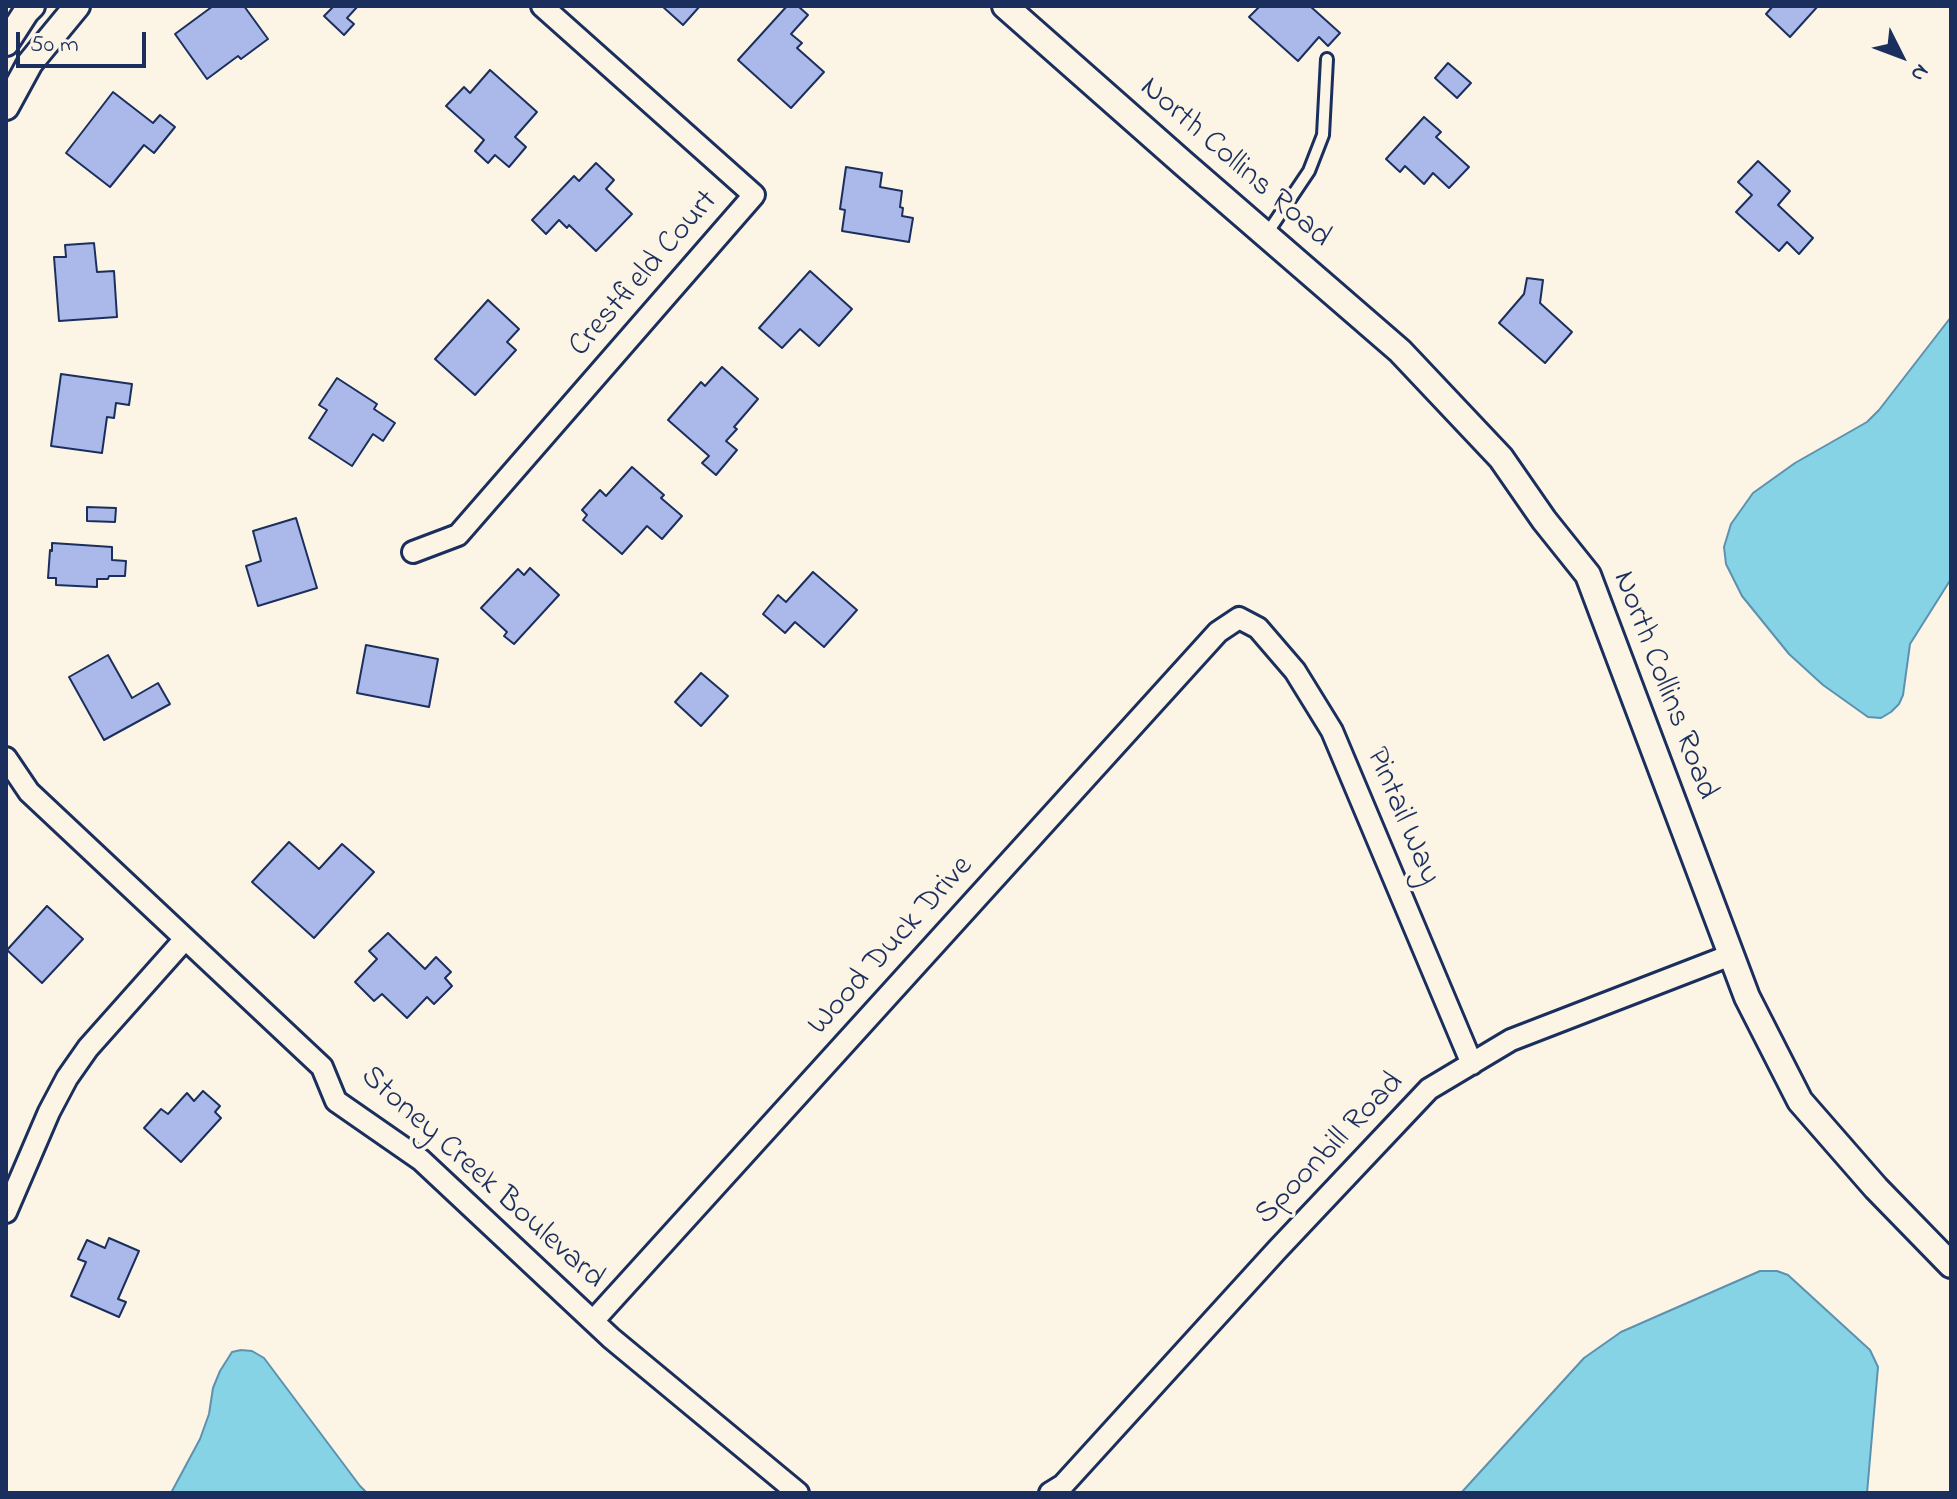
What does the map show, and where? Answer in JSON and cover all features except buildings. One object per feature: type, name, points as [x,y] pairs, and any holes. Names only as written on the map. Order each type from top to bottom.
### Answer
[{"type":"street","points":[[6,43],[32,6]]},
{"type":"street","points":[[6,107],[30,63],[77,6]]},
{"type":"street","name":"Crestfield Court","points":[[413,552],[458,535],[754,195],[542,6]]},
{"type":"street","name":"North Collins Road","points":[[1005,6],[1400,351],[1501,458],[1544,520],[1588,575],[1747,997],[1800,1101],[1876,1188],[1940,1243],[1951,1265]]},
{"type":"street","name":"Pintail Way","points":[[1239,618],[1258,628],[1295,671],[1332,731],[1472,1064]]},
{"type":"street","name":"Wood Duck Drive","points":[[593,1321],[1218,632],[1239,618]]},
{"type":"street","name":"Stoney Creek Boulevard","points":[[6,758],[29,792],[322,1067],[336,1101],[421,1160],[593,1321],[798,1493]]},
{"type":"street","points":[[6,1212],[67,1078],[88,1048],[185,939]]},
{"type":"street","name":"Spoonbill Road","points":[[1050,1493],[1063,1485],[1429,1089],[1511,1040],[1731,955]]},
{"type":"lane","points":[[1266,235],[1309,171],[1323,135],[1327,59]]},
{"type":"water","points":[[1951,317],[1951,579],[1910,644],[1899,704],[1881,718],[1868,717],[1823,685],[1789,654],[1742,596],[1726,564],[1724,547],[1731,524],[1753,493],[1795,463],[1867,422]]},
{"type":"water","points":[[1760,1271],[1777,1271],[1788,1275],[1870,1350],[1878,1367],[1867,1493],[1461,1493],[1584,1358],[1621,1332]]},
{"type":"water","points":[[252,1351],[264,1358],[367,1493],[171,1493],[200,1439],[220,1371],[232,1352]]}]
